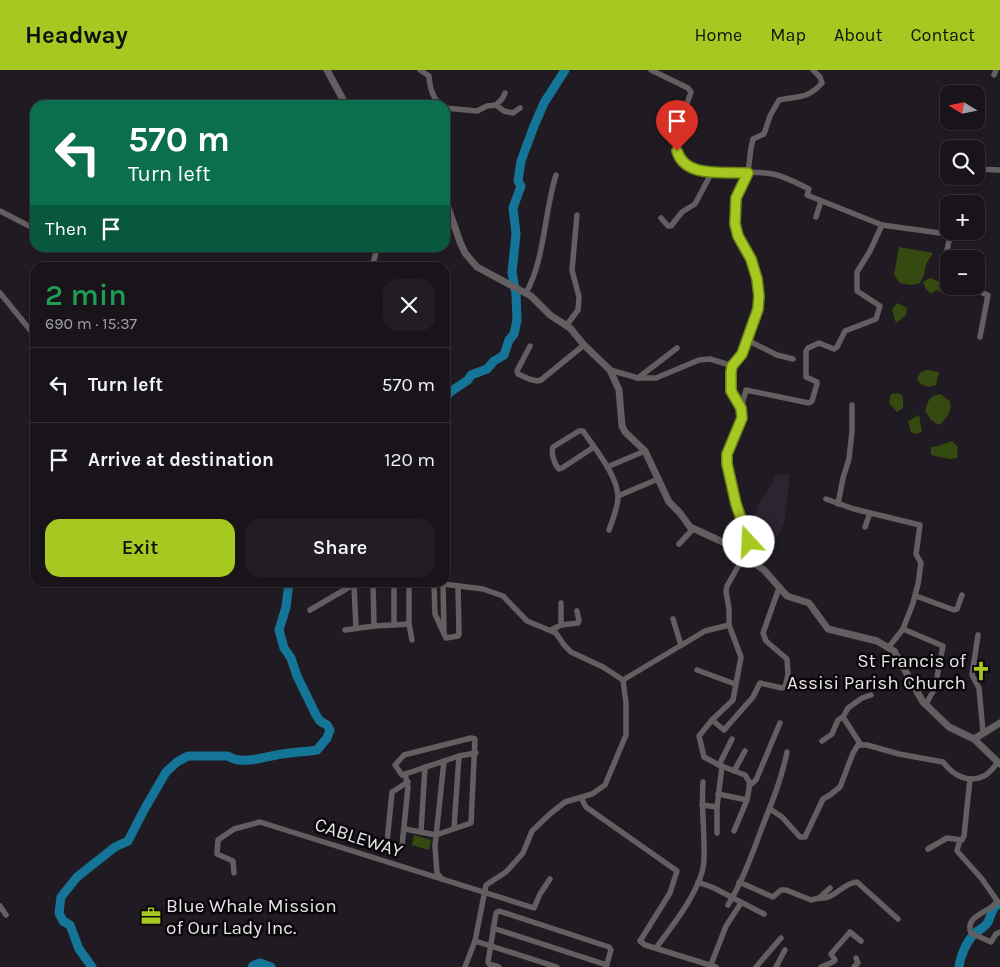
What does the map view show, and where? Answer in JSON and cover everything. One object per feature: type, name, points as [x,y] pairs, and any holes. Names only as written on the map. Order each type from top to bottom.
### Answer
[{"type":"street","points":[[327,70],[343,100]]},
{"type":"street","points":[[420,70],[429,76],[435,100]]},
{"type":"street","points":[[651,70],[691,90],[679,131],[677,151],[683,164],[712,172],[771,174],[783,177],[809,189],[807,195],[882,225],[947,234],[950,236],[947,250]]},
{"type":"street","points":[[741,408],[731,391],[730,377],[732,366],[742,354],[758,309],[759,296],[757,279],[751,259],[738,236],[735,210],[736,198],[748,173],[753,139],[764,134],[770,116],[779,100],[805,96],[815,91],[822,83],[820,77],[813,70]]},
{"type":"street","points":[[450,108],[477,111],[487,106],[496,105],[505,93]]},
{"type":"street","points":[[496,105],[504,111],[513,113],[520,108]]},
{"type":"street","points":[[985,169],[1000,169]]},
{"type":"street","points":[[661,218],[668,226],[672,226],[682,212],[696,204],[712,172]]},
{"type":"street","points":[[524,292],[533,280],[538,264],[548,205],[556,175]]},
{"type":"street","points":[[816,217],[821,201]]},
{"type":"street","points":[[0,211],[30,226]]},
{"type":"street","points":[[450,213],[465,253],[477,267],[524,292],[550,315],[566,326],[610,370],[619,390],[622,426],[625,432],[645,451],[669,502],[693,529],[725,543],[764,570],[787,596],[809,602],[828,629],[877,641],[894,651],[926,704],[948,727],[974,739],[999,763],[985,776],[970,779],[962,778],[949,770],[943,762],[900,754],[867,745],[858,745],[852,753],[840,787],[823,799],[805,837],[800,837],[782,817],[770,809]]},
{"type":"street","points":[[566,326],[578,310],[579,297],[572,270],[577,215]]},
{"type":"street","points":[[734,831],[747,800],[750,782],[744,775],[720,766],[704,757],[699,736],[712,720],[733,700],[740,657],[729,625],[727,586],[739,565],[747,558],[749,542],[733,494],[727,454],[742,418],[741,408],[746,390],[809,403],[812,401],[817,382],[806,377],[806,352],[808,348],[819,343],[834,349],[837,347],[845,331],[876,319],[880,306],[857,290],[857,272],[870,251],[882,225]]},
{"type":"street","points":[[0,293],[30,330]]},
{"type":"street","points":[[980,337],[988,296],[985,295]]},
{"type":"street","points":[[747,340],[777,355],[793,359]]},
{"type":"street","points":[[530,346],[517,371],[518,374],[537,381],[541,380],[584,345]]},
{"type":"street","points":[[638,378],[677,348]]},
{"type":"street","points":[[610,370],[638,378],[656,378],[699,360],[710,360],[732,366]]},
{"type":"street","points":[[838,504],[849,460],[852,405]]},
{"type":"street","points":[[594,447],[559,469],[552,449],[579,430],[583,430],[607,467],[615,483],[618,496],[609,530]]},
{"type":"street","points":[[607,467],[645,451]]},
{"type":"street","points":[[618,496],[658,479]]},
{"type":"street","points":[[826,499],[870,513],[920,524],[916,554],[922,563],[916,596],[903,630],[888,648]]},
{"type":"street","points":[[865,528],[870,513]]},
{"type":"street","points":[[679,544],[693,529]]},
{"type":"street","points":[[450,585],[483,589],[503,596],[527,621],[556,633],[564,645],[572,652],[603,667],[623,680],[626,703],[626,735],[605,785],[592,794],[565,802],[548,816],[532,831],[523,853],[506,872],[486,886],[475,941],[465,967]]},
{"type":"street","points":[[444,636],[446,638],[458,636],[459,634],[458,586]]},
{"type":"street","points":[[310,610],[351,587]]},
{"type":"street","points":[[356,587],[356,628]]},
{"type":"street","points":[[373,587],[374,626]]},
{"type":"street","points":[[394,587],[394,625]]},
{"type":"street","points":[[409,587],[409,624],[412,640]]},
{"type":"street","points":[[431,587],[435,614],[444,636]]},
{"type":"street","points":[[443,587],[444,636]]},
{"type":"street","points":[[712,720],[724,730],[753,697],[760,683],[785,687],[788,674],[787,659],[766,641],[763,633],[779,588]]},
{"type":"street","points":[[916,596],[954,610],[962,595]]},
{"type":"street","points":[[561,603],[562,625]]},
{"type":"street","points":[[551,630],[562,625],[578,623],[577,611]]},
{"type":"street","points":[[673,619],[681,645]]},
{"type":"street","points":[[345,630],[409,624]]},
{"type":"street","points":[[623,680],[705,630],[729,625]]},
{"type":"street","points":[[903,630],[943,646],[936,688],[926,704]]},
{"type":"street","points":[[978,634],[972,675],[978,688],[983,732]]},
{"type":"street","points":[[697,670],[735,684]]},
{"type":"street","points":[[822,741],[832,734],[838,720],[843,717],[848,708],[871,695]]},
{"type":"street","points":[[843,717],[861,745]]},
{"type":"street","points":[[750,786],[756,780],[780,723]]},
{"type":"street","points":[[974,739],[1000,723]]},
{"type":"street","points":[[405,829],[436,835],[471,823],[476,753],[475,739],[471,738],[404,755],[395,764],[402,775],[459,756],[476,753]]},
{"type":"street","points":[[717,833],[720,766],[732,739]]},
{"type":"street","points":[[734,771],[745,751]]},
{"type":"street","points":[[728,905],[740,882],[770,809],[782,775],[787,752]]},
{"type":"street","points":[[454,828],[459,756]]},
{"type":"street","points":[[444,761],[436,835],[437,873],[444,880]]},
{"type":"street","points":[[421,832],[425,767]]},
{"type":"street","points":[[402,846],[408,782],[405,774]]},
{"type":"street","points":[[970,779],[964,836],[960,840],[957,851],[982,879],[998,902],[969,922],[969,928],[973,934],[991,942],[996,934],[1000,932]]},
{"type":"street","points":[[387,842],[392,792],[408,782]]},
{"type":"street","points":[[656,948],[684,909],[698,882],[704,860],[703,782]]},
{"type":"street","points":[[718,794],[747,800]]},
{"type":"street","points":[[581,798],[586,807],[677,871],[670,893],[640,941],[645,945],[713,966],[726,926],[741,903]]},
{"type":"street","points":[[702,805],[717,806]]},
{"type":"street","name":"CABLEWAY","points":[[234,873],[234,861],[217,854],[218,840],[234,829],[260,822],[534,908],[540,894],[550,879]]},
{"type":"street","points":[[928,849],[947,838],[960,840]]},
{"type":"street","points":[[698,882],[764,914]]},
{"type":"street","points":[[740,882],[773,897],[781,890],[786,890],[811,900],[832,896],[848,884],[856,882],[898,919]]},
{"type":"street","points":[[819,898],[830,888]]},
{"type":"street","points":[[0,906],[6,915]]},
{"type":"street","points":[[494,928],[606,966],[610,948],[499,911],[496,913],[488,963],[499,967]]},
{"type":"street","points":[[821,967],[835,960],[831,954],[850,932],[861,942]]},
{"type":"street","points":[[756,967],[781,938]]},
{"type":"street","points":[[475,941],[557,967]]},
{"type":"street","points":[[776,967],[784,950]]},
{"type":"street","points":[[854,967],[858,963],[856,958]]},
{"type":"shaded area","points":[[790,475],[784,524],[762,564],[749,557],[750,527],[759,503],[768,491],[775,476]]},
{"type":"green space","points":[[899,247],[933,253],[926,264],[920,283],[911,285],[900,283],[894,275]]},
{"type":"green space","points":[[930,278],[940,282],[940,292],[936,290],[931,294],[923,282]]},
{"type":"green space","points":[[897,303],[907,308],[906,315],[896,323],[892,310]]},
{"type":"green space","points":[[927,370],[939,372],[936,385],[929,387],[920,384],[917,378],[921,372]]},
{"type":"green space","points":[[899,393],[903,397],[903,408],[897,412],[889,403],[891,394]]},
{"type":"green space","points":[[940,394],[950,401],[950,408],[948,414],[939,425],[931,420],[925,411],[927,404],[933,396]]},
{"type":"green space","points":[[919,415],[922,432],[915,434],[911,432],[908,421]]},
{"type":"green space","points":[[952,441],[958,447],[957,458],[950,459],[931,455],[931,447]]},
{"type":"green space","points":[[414,835],[431,840],[429,850],[412,845]]},
{"type":"waterway","points":[[450,392],[468,380],[471,375],[487,369],[494,361],[504,355],[509,340],[514,334],[517,320],[516,294],[512,272],[516,234],[513,208],[521,186],[518,181],[521,161],[544,103],[565,70]]},
{"type":"waterway","points":[[92,967],[79,949],[70,925],[63,921],[59,913],[61,897],[77,877],[115,847],[128,841],[166,772],[177,762],[188,756],[228,756],[234,759],[247,760],[317,750],[327,738],[330,730],[316,715],[297,676],[291,658],[284,648],[279,630],[286,607],[288,587]]},
{"type":"waterway","points":[[959,967],[968,942],[975,933],[987,924],[994,907],[1000,904]]},
{"type":"waterway","points":[[252,967],[260,963],[271,967]]},
{"type":"place","name":"St Francis of Assisi Parish Church","points":[[981,671]]},
{"type":"place","name":"Blue Whale Mission of Our Lady Inc.","points":[[151,916]]},
{"type":"route","points":[[677,151],[683,164],[690,167],[724,174],[748,173],[736,198],[735,224],[738,236],[751,259],[757,279],[759,296],[758,309],[742,354],[732,366],[730,377],[731,391],[741,408],[742,418],[727,454],[727,464],[730,485],[749,542]]}]
